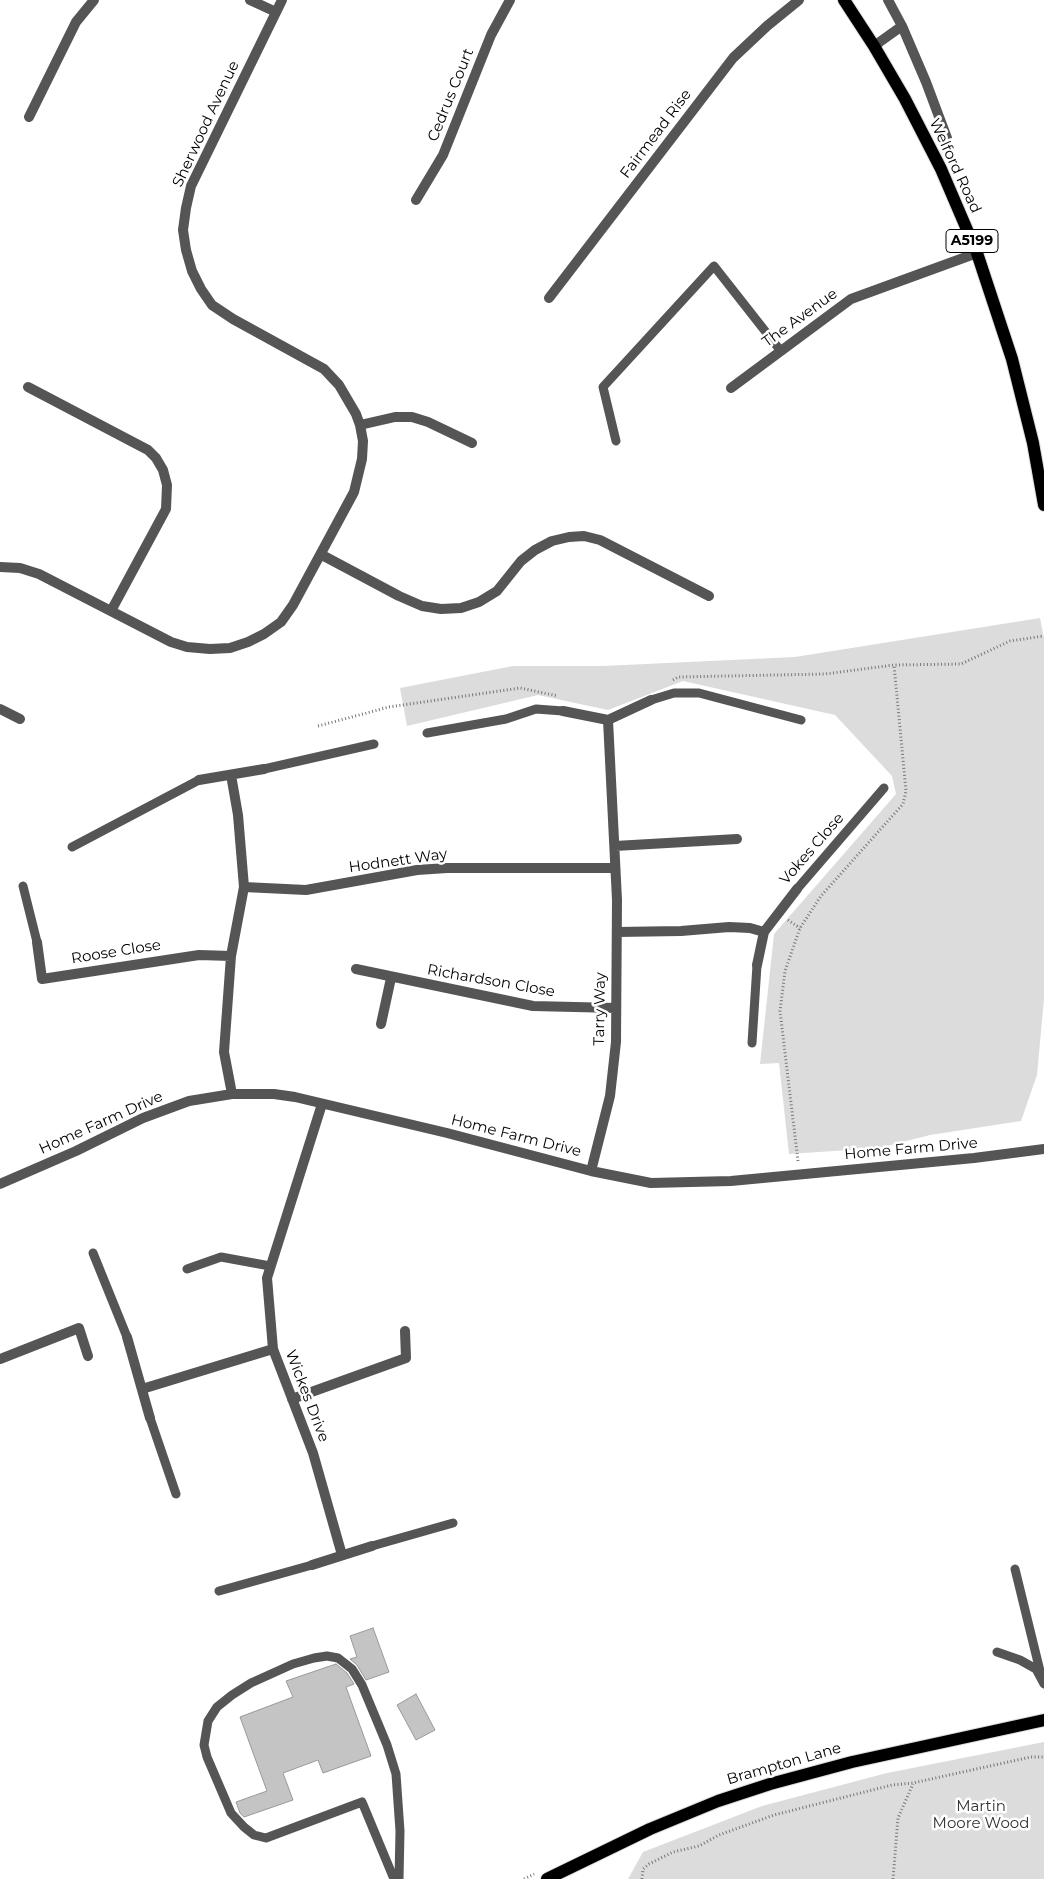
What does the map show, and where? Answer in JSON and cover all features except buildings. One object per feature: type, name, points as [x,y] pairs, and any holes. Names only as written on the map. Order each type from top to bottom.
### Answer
[{"type":"main road","name":"Welford Road","points":[[844,0],[905,99],[941,169],[977,253],[1012,359],[1033,443],[1044,505]]},
{"type":"main road","name":"Brampton Lane","points":[[547,1879],[650,1829],[718,1801],[770,1784],[852,1762],[1044,1720]]},
{"type":"street","points":[[29,117],[76,22],[94,0]]},
{"type":"street","points":[[250,0],[276,12]]},
{"type":"street","name":"Sherwood Avenue","points":[[0,567],[20,568],[39,574],[171,642],[187,647],[230,648],[264,634],[281,622],[322,555],[354,492],[358,482],[363,441],[360,425],[350,402],[339,385],[324,369],[233,319],[212,305],[192,271],[186,250],[184,230],[191,186],[282,0]]},
{"type":"street","name":"Cedrus Court","points":[[416,200],[443,155],[491,35],[510,0]]},
{"type":"street","name":"Fairmead Rise","points":[[549,298],[733,58],[767,26],[799,0]]},
{"type":"street","name":"Welford Road","points":[[888,0],[902,26],[926,82],[947,138]]},
{"type":"street","points":[[874,46],[902,26]]},
{"type":"street","name":"The Avenue","points":[[731,388],[851,299],[977,253]]},
{"type":"street","points":[[28,387],[148,450],[156,458],[163,470],[167,485],[166,509],[111,611]]},
{"type":"street","points":[[360,425],[395,417],[412,417],[428,422],[472,443]]},
{"type":"street","points":[[322,555],[399,596],[422,606],[441,609],[461,608],[479,602],[497,591],[521,561],[535,550],[552,541],[584,536],[600,540],[709,596]]},
{"type":"street","points":[[563,712],[608,720],[651,700]]},
{"type":"street","points":[[0,709],[20,719]]},
{"type":"street","name":"Tarry Way","points":[[591,1171],[610,1096],[614,1070],[618,932],[608,720]]},
{"type":"street","points":[[199,780],[264,769]]},
{"type":"street","points":[[231,775],[238,815],[244,887],[231,956],[224,1052],[232,1094]]},
{"type":"street","points":[[615,846],[737,839]]},
{"type":"street","name":"Hodnett Way","points":[[244,887],[306,890],[417,870],[447,868],[615,868]]},
{"type":"street","name":"Vokes Close","points":[[756,965],[764,932],[796,889]]},
{"type":"street","points":[[618,932],[681,931],[729,927],[750,928],[764,932]]},
{"type":"street","name":"Roose Close","points":[[37,942],[42,979],[200,955],[231,956]]},
{"type":"street","name":"Richardson Close","points":[[356,970],[533,1006],[616,1008]]},
{"type":"street","points":[[381,1024],[392,978]]},
{"type":"street","name":"Home Farm Drive","points":[[0,1184],[76,1151],[143,1118],[190,1101],[232,1094],[274,1094],[322,1104],[513,1150],[591,1171],[652,1183],[731,1181],[1010,1155],[1044,1149]]},
{"type":"street","name":"Wickes Drive","points":[[322,1104],[267,1278],[273,1349],[313,1453],[342,1555]]},
{"type":"street","points":[[0,1359],[78,1328],[88,1356]]},
{"type":"street","points":[[292,1399],[406,1358],[405,1331]]},
{"type":"street","points":[[127,1337],[150,1418]]},
{"type":"street","points":[[142,1388],[273,1349]]},
{"type":"street","points":[[312,1565],[372,1546]]},
{"type":"lane","points":[[616,441],[603,387],[714,266],[780,350]]},
{"type":"lane","points":[[651,700],[674,693],[699,693],[801,720]]},
{"type":"lane","points":[[426,733],[506,719],[536,708],[563,712]]},
{"type":"lane","points":[[264,769],[374,744]]},
{"type":"lane","points":[[72,848],[199,780]]},
{"type":"lane","name":"Vokes Close","points":[[796,889],[884,788]]},
{"type":"lane","points":[[23,886],[37,942]]},
{"type":"lane","name":"Vokes Close","points":[[752,1043],[756,965]]},
{"type":"lane","points":[[93,1253],[127,1337]]},
{"type":"lane","points":[[187,1269],[221,1258],[270,1266]]},
{"type":"lane","points":[[150,1418],[176,1494]]},
{"type":"lane","points":[[372,1546],[453,1524]]},
{"type":"lane","points":[[219,1591],[312,1565]]},
{"type":"lane","points":[[1015,1569],[1043,1680]]},
{"type":"lane","points":[[997,1652],[1028,1664],[1036,1669],[1043,1680]]},
{"type":"lane","points":[[394,1879],[362,1802],[266,1838],[254,1835],[244,1827],[231,1813],[207,1757],[204,1745],[208,1721],[218,1707],[251,1683],[293,1664],[314,1658],[327,1656],[338,1658],[352,1669],[362,1685],[387,1746],[396,1774],[400,1831],[399,1879]]},
{"type":"path","points":[[800,1174],[780,1011],[785,971],[800,928],[821,896],[904,804],[906,790],[894,665]]},
{"type":"path","points":[[642,1879],[643,1869],[673,1852],[699,1846],[719,1835],[774,1815],[892,1785],[913,1783],[1013,1761],[1044,1757]]},
{"type":"path","points":[[893,1879],[898,1818],[913,1783]]},
{"type":"green space","points":[[1040,618],[1044,638],[1044,999],[1037,1075],[1021,1121],[930,1135],[879,1148],[789,1154],[779,1063],[760,1064],[774,934],[896,794],[892,776],[835,715],[683,681],[608,710],[538,695],[407,726],[400,688],[513,666],[603,666],[795,657]]},
{"type":"green space","name":"Martin Moore Wood","points":[[1044,1742],[1044,1879],[628,1879],[643,1852],[762,1806],[887,1773]]}]
